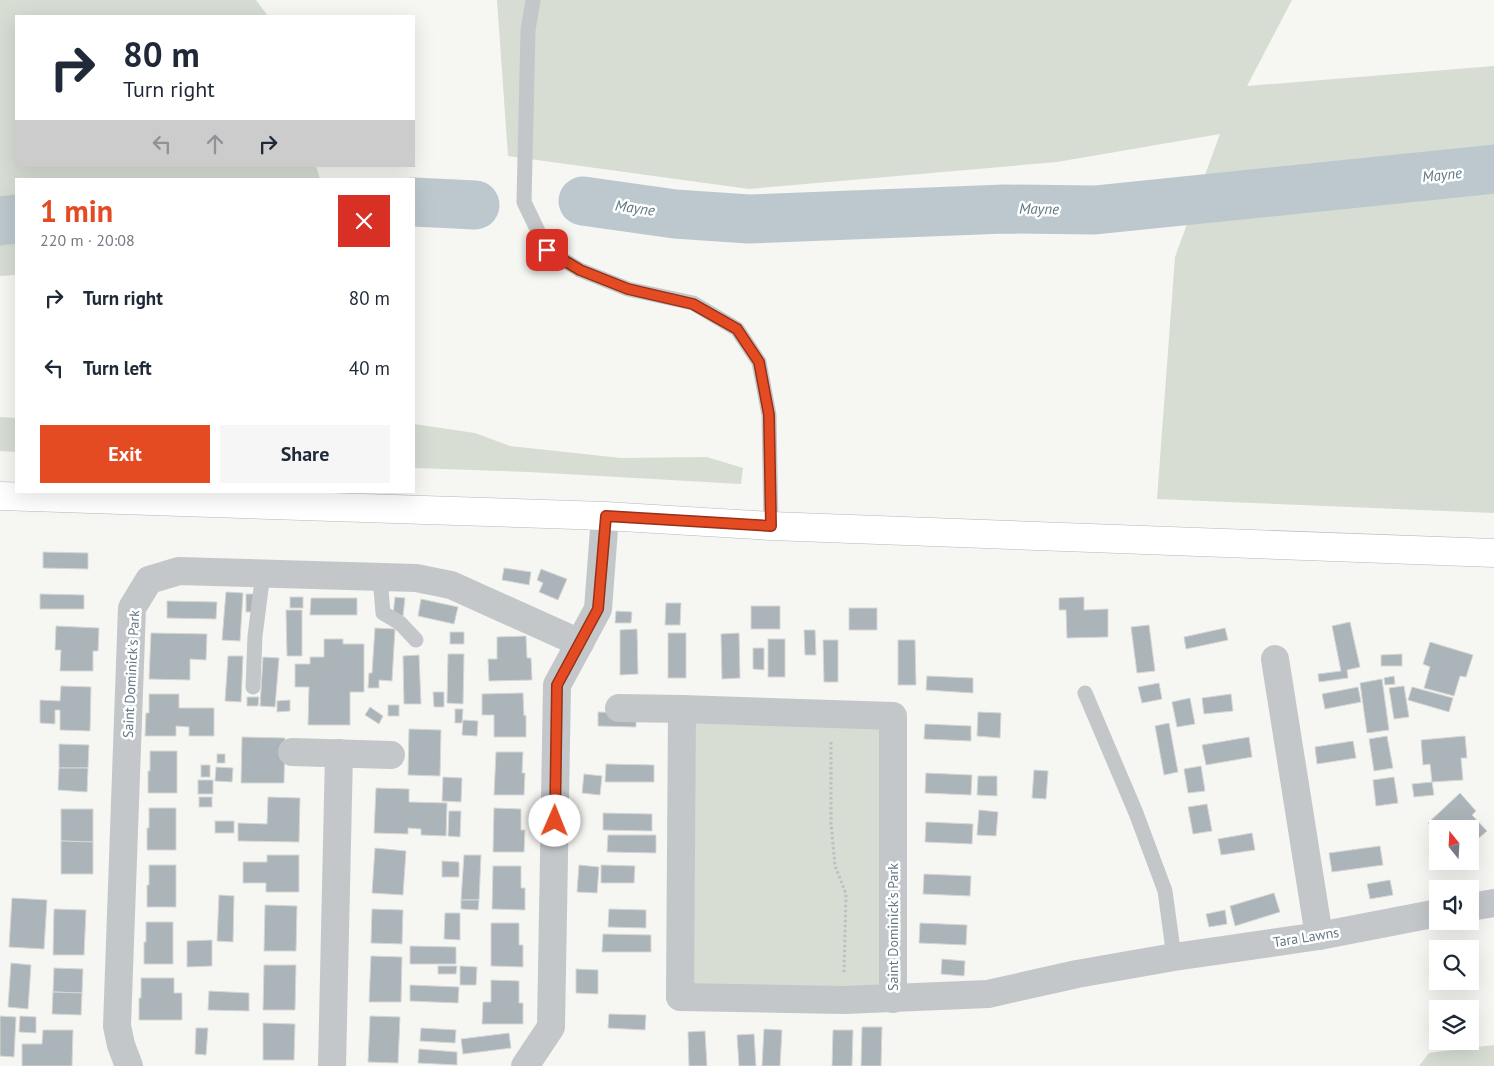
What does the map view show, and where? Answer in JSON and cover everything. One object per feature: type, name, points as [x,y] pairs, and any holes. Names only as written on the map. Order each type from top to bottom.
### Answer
[{"type":"main road","points":[[0,496],[606,516],[771,526],[1494,553]]},
{"type":"street","points":[[525,1066],[551,1027],[557,685],[598,609],[606,516]]},
{"type":"street","name":"Saint Dominick's Park","points":[[129,1066],[121,1045],[117,1026],[132,608],[149,580],[179,571],[416,578],[451,585],[580,643]]},
{"type":"street","points":[[1275,659],[1319,936]]},
{"type":"street","name":"Saint Dominick's Park","points":[[620,708],[682,709],[893,716],[893,999],[680,997],[682,709]]},
{"type":"street","points":[[292,752],[391,755]]},
{"type":"street","points":[[332,1066],[339,753]]},
{"type":"street","points":[[1479,906],[1494,903]]},
{"type":"street","name":"Tara Lawns","points":[[893,999],[988,994],[1077,974],[1174,957],[1319,936],[1429,915]]},
{"type":"lane","points":[[533,0],[528,30],[524,202],[547,250],[580,270],[628,289],[693,304],[737,329],[759,362],[769,415],[771,526]]},
{"type":"lane","points":[[253,687],[255,636],[263,573]]},
{"type":"lane","points":[[380,577],[383,613],[400,623],[416,640]]},
{"type":"lane","points":[[1085,693],[1136,813],[1165,891],[1174,957]]},
{"type":"path","points":[[831,714],[831,823],[835,866],[846,894],[844,1000]]},
{"type":"shaded area","points":[[0,0],[256,0],[267,15],[15,15],[15,167],[316,167],[320,178],[15,178],[15,275],[0,276]]},
{"type":"shaded area","points":[[497,0],[1292,0],[1247,86],[1494,66],[1494,513],[1157,499],[1175,257],[1220,134],[1057,162],[749,189],[508,156]]},
{"type":"shaded area","points":[[0,417],[15,418],[15,452],[0,451]]},
{"type":"shaded area","points":[[415,424],[475,433],[510,446],[621,458],[707,457],[743,468],[741,484],[529,472],[415,468]]},
{"type":"shaded area","points":[[684,717],[889,724],[892,999],[682,985]]},
{"type":"shaded area","points":[[1494,1045],[1494,1066],[1419,1066],[1429,1053],[1453,1050],[1479,1050],[1479,1047]]},
{"type":"building","points":[[43,552],[88,553],[88,569],[43,568]]},
{"type":"building","points":[[504,568],[531,572],[529,585],[502,580]]},
{"type":"building","points":[[541,569],[567,579],[558,600],[539,592],[543,583],[537,580]]},
{"type":"building","points":[[226,592],[243,593],[240,641],[222,640]]},
{"type":"building","points":[[40,594],[84,595],[84,609],[40,609]]},
{"type":"building","points":[[246,594],[255,594],[255,612],[246,612]]},
{"type":"building","points":[[290,597],[303,597],[303,608],[290,608]]},
{"type":"building","points":[[395,597],[405,598],[403,616],[393,615]]},
{"type":"building","points":[[1084,597],[1084,610],[1108,609],[1108,637],[1067,638],[1066,610],[1059,610],[1059,598]]},
{"type":"building","points":[[311,598],[357,598],[357,615],[310,615]]},
{"type":"building","points":[[421,599],[458,607],[454,624],[418,616]]},
{"type":"building","points":[[167,601],[217,602],[216,619],[167,618]]},
{"type":"building","points":[[666,603],[681,603],[680,625],[665,625]]},
{"type":"building","points":[[751,606],[780,606],[780,629],[751,629]]},
{"type":"building","points":[[849,608],[877,608],[877,630],[849,630]]},
{"type":"building","points":[[286,610],[302,610],[302,656],[287,656]]},
{"type":"building","points":[[616,611],[632,612],[631,623],[615,623]]},
{"type":"building","points":[[1350,622],[1360,667],[1347,670],[1348,678],[1319,682],[1318,674],[1341,671],[1332,626]]},
{"type":"building","points":[[1149,625],[1155,671],[1137,673],[1131,627]]},
{"type":"building","points":[[56,626],[99,628],[98,651],[93,651],[93,671],[60,671],[61,650],[55,650]]},
{"type":"building","points":[[375,628],[395,629],[392,681],[379,680],[379,688],[368,688],[369,673],[372,673]]},
{"type":"building","points":[[1225,628],[1228,640],[1186,649],[1184,637]]},
{"type":"building","points":[[637,629],[638,674],[620,675],[620,630]]},
{"type":"building","points":[[804,630],[815,630],[816,655],[805,655]]},
{"type":"building","points":[[450,632],[464,632],[464,644],[450,644]]},
{"type":"building","points":[[151,633],[207,634],[206,660],[190,659],[190,680],[149,679]]},
{"type":"building","points":[[668,633],[686,633],[686,678],[668,678]]},
{"type":"building","points":[[739,633],[740,678],[722,679],[721,634]]},
{"type":"building","points":[[526,636],[527,658],[531,658],[532,680],[489,681],[488,659],[497,659],[497,637]]},
{"type":"building","points":[[324,639],[343,639],[343,644],[364,644],[364,692],[350,692],[350,725],[308,725],[309,687],[295,687],[295,664],[310,664],[310,657],[324,657]]},
{"type":"building","points":[[768,639],[785,639],[785,677],[768,677]]},
{"type":"building","points":[[823,640],[838,640],[838,682],[824,682]]},
{"type":"building","points":[[898,640],[915,640],[916,685],[898,685]]},
{"type":"building","points":[[1430,642],[1473,655],[1466,677],[1460,676],[1454,696],[1424,688],[1430,667],[1423,664]]},
{"type":"building","points":[[753,648],[764,648],[764,670],[753,669]]},
{"type":"building","points":[[448,654],[464,654],[463,704],[447,703]]},
{"type":"building","points":[[1402,654],[1402,666],[1381,666],[1381,655]]},
{"type":"building","points":[[419,655],[421,704],[404,704],[403,656]]},
{"type":"building","points":[[228,656],[243,656],[241,702],[225,701]]},
{"type":"building","points":[[263,657],[279,658],[275,707],[260,706]]},
{"type":"building","points":[[927,676],[973,678],[973,693],[926,690]]},
{"type":"building","points":[[1394,676],[1395,684],[1385,685],[1384,678]]},
{"type":"building","points":[[1382,679],[1389,730],[1367,733],[1360,683]]},
{"type":"building","points":[[1159,683],[1162,699],[1142,703],[1138,687]]},
{"type":"building","points":[[61,686],[91,687],[90,731],[60,730],[60,710],[55,710],[55,724],[40,723],[40,700],[60,701]]},
{"type":"building","points":[[1404,686],[1409,717],[1394,719],[1389,688]]},
{"type":"building","points":[[1358,687],[1361,702],[1325,709],[1322,694]]},
{"type":"building","points":[[1412,687],[1453,698],[1449,712],[1408,700]]},
{"type":"building","points":[[433,692],[444,692],[444,707],[434,707]]},
{"type":"building","points":[[523,693],[526,737],[494,737],[494,715],[482,715],[482,694]]},
{"type":"building","points":[[149,694],[179,694],[179,708],[214,708],[214,736],[189,736],[189,727],[176,726],[176,736],[145,736],[146,713],[149,713]]},
{"type":"building","points":[[1231,694],[1233,711],[1204,714],[1202,698]]},
{"type":"building","points":[[247,697],[259,697],[258,706],[247,706]]},
{"type":"building","points":[[1190,698],[1195,724],[1177,727],[1172,702]]},
{"type":"building","points":[[290,700],[290,711],[277,712],[277,701]]},
{"type":"building","points":[[388,705],[399,705],[399,716],[388,716]]},
{"type":"building","points":[[370,707],[383,716],[379,724],[365,715]]},
{"type":"building","points":[[455,709],[463,709],[462,723],[455,723]]},
{"type":"building","points":[[598,712],[636,713],[636,727],[598,726]]},
{"type":"building","points":[[978,712],[1001,713],[1000,738],[977,736]]},
{"type":"building","points":[[463,720],[478,721],[477,736],[462,735]]},
{"type":"building","points":[[1169,723],[1178,772],[1164,775],[1155,726]]},
{"type":"building","points":[[925,724],[971,726],[971,741],[924,739]]},
{"type":"building","points":[[409,729],[441,730],[440,776],[408,775]]},
{"type":"building","points":[[1387,736],[1393,768],[1374,771],[1369,739]]},
{"type":"building","points":[[1465,736],[1467,758],[1461,758],[1463,780],[1432,782],[1430,764],[1423,765],[1421,740]]},
{"type":"building","points":[[242,737],[285,738],[284,783],[241,783]]},
{"type":"building","points":[[1249,737],[1252,757],[1206,765],[1202,745]]},
{"type":"building","points":[[1353,741],[1356,758],[1317,764],[1315,747]]},
{"type":"building","points":[[59,744],[89,745],[88,768],[59,768]]},
{"type":"building","points":[[150,751],[177,751],[177,793],[148,793]]},
{"type":"building","points":[[496,752],[523,752],[522,773],[525,773],[524,795],[494,795]]},
{"type":"building","points":[[217,754],[225,754],[225,763],[217,763]]},
{"type":"building","points":[[606,764],[654,765],[654,782],[605,782]]},
{"type":"building","points":[[201,765],[210,765],[210,777],[201,777]]},
{"type":"building","points":[[1201,766],[1205,791],[1188,793],[1184,769]]},
{"type":"building","points":[[216,767],[233,768],[232,782],[215,781]]},
{"type":"building","points":[[59,768],[88,768],[87,792],[58,790]]},
{"type":"building","points":[[1034,770],[1048,771],[1046,799],[1032,798]]},
{"type":"building","points":[[926,773],[972,775],[971,795],[925,793]]},
{"type":"building","points":[[584,774],[602,776],[600,795],[582,793]]},
{"type":"building","points":[[978,776],[997,776],[997,796],[977,795]]},
{"type":"building","points":[[443,777],[462,778],[461,802],[442,801]]},
{"type":"building","points":[[1394,777],[1398,803],[1376,806],[1373,780]]},
{"type":"building","points":[[198,780],[213,780],[213,794],[198,794]]},
{"type":"building","points":[[1432,782],[1434,795],[1414,797],[1412,784]]},
{"type":"building","points":[[376,788],[409,789],[409,802],[447,803],[446,836],[421,835],[421,829],[408,828],[408,834],[374,833]]},
{"type":"building","points":[[1460,793],[1476,811],[1472,815],[1477,820],[1431,820]]},
{"type":"building","points":[[199,797],[212,797],[212,807],[199,807]]},
{"type":"building","points":[[268,797],[300,798],[299,842],[238,841],[238,823],[267,824]]},
{"type":"building","points":[[1207,804],[1212,831],[1193,834],[1188,807]]},
{"type":"building","points":[[149,808],[176,808],[176,850],[147,850]]},
{"type":"building","points":[[494,808],[521,809],[521,830],[525,830],[524,852],[493,852]]},
{"type":"building","points":[[61,809],[93,809],[93,842],[61,841]]},
{"type":"building","points":[[979,810],[998,812],[996,836],[977,835]]},
{"type":"building","points":[[449,811],[461,811],[460,837],[448,836]]},
{"type":"building","points":[[603,813],[652,814],[652,831],[603,830]]},
{"type":"building","points":[[215,821],[234,821],[234,833],[215,833]]},
{"type":"building","points":[[926,822],[973,824],[972,844],[925,842]]},
{"type":"building","points":[[1479,822],[1487,831],[1479,838]]},
{"type":"building","points":[[1252,833],[1255,850],[1221,855],[1218,839]]},
{"type":"building","points":[[608,835],[656,835],[656,853],[607,852]]},
{"type":"building","points":[[61,841],[93,842],[93,874],[61,874]]},
{"type":"building","points":[[1380,846],[1383,865],[1332,872],[1329,853]]},
{"type":"building","points":[[375,848],[406,851],[403,895],[372,893]]},
{"type":"building","points":[[267,855],[299,855],[299,892],[266,892],[266,883],[243,883],[243,862],[267,862]]},
{"type":"building","points":[[464,855],[481,855],[479,900],[461,900]]},
{"type":"building","points":[[442,861],[459,862],[459,877],[442,877]]},
{"type":"building","points":[[149,865],[176,865],[176,907],[147,907]]},
{"type":"building","points":[[579,865],[599,867],[597,893],[577,892]]},
{"type":"building","points":[[601,865],[635,866],[634,883],[601,883]]},
{"type":"building","points":[[493,866],[521,866],[521,888],[525,888],[525,910],[492,909]]},
{"type":"building","points":[[924,874],[971,876],[970,896],[923,894]]},
{"type":"building","points":[[1390,880],[1393,895],[1370,899],[1367,884]]},
{"type":"building","points":[[1274,893],[1280,912],[1235,926],[1230,906]]},
{"type":"building","points":[[219,895],[234,896],[233,942],[217,941]]},
{"type":"building","points":[[12,898],[47,900],[44,949],[9,947]]},
{"type":"building","points":[[461,900],[479,900],[478,910],[461,909]]},
{"type":"building","points":[[265,905],[297,906],[296,951],[264,951]]},
{"type":"building","points":[[54,909],[86,910],[84,955],[53,955]]},
{"type":"building","points":[[372,909],[403,910],[402,944],[371,943]]},
{"type":"building","points":[[609,909],[646,910],[646,928],[608,927]]},
{"type":"building","points":[[1225,910],[1227,924],[1209,927],[1206,914]]},
{"type":"building","points":[[445,913],[460,913],[460,940],[444,939]]},
{"type":"building","points":[[146,922],[173,922],[173,964],[144,964]]},
{"type":"building","points":[[491,923],[519,923],[519,945],[523,945],[523,967],[491,966]]},
{"type":"building","points":[[920,923],[967,925],[966,945],[919,943]]},
{"type":"building","points":[[603,934],[651,935],[651,952],[602,952]]},
{"type":"building","points":[[212,940],[212,966],[187,967],[187,941]]},
{"type":"building","points":[[410,946],[456,947],[456,964],[410,964]]},
{"type":"building","points":[[371,956],[402,957],[401,1002],[369,1002]]},
{"type":"building","points":[[942,959],[965,961],[964,976],[941,974]]},
{"type":"building","points":[[11,963],[31,965],[28,1009],[8,1007]]},
{"type":"building","points":[[264,965],[296,965],[295,1010],[263,1010]]},
{"type":"building","points":[[438,966],[457,966],[456,974],[438,974]]},
{"type":"building","points":[[460,966],[477,967],[476,985],[460,985]]},
{"type":"building","points":[[54,968],[83,969],[82,993],[53,992]]},
{"type":"building","points":[[576,969],[598,970],[598,994],[576,993]]},
{"type":"building","points":[[141,978],[174,978],[174,993],[182,993],[182,1020],[139,1020]]},
{"type":"building","points":[[491,980],[519,981],[519,1003],[523,1003],[523,1024],[482,1024],[483,1002],[491,1002]]},
{"type":"building","points":[[410,985],[459,987],[458,1003],[410,1001]]},
{"type":"building","points":[[209,991],[249,993],[249,1011],[208,1010]]},
{"type":"building","points":[[53,992],[82,993],[81,1015],[52,1014]]},
{"type":"building","points":[[609,1014],[646,1015],[645,1030],[608,1028]]},
{"type":"building","points":[[0,1016],[16,1017],[14,1057],[0,1056]]},
{"type":"building","points":[[20,1016],[36,1017],[36,1033],[19,1032]]},
{"type":"building","points":[[370,1016],[400,1017],[398,1063],[368,1062]]},
{"type":"building","points":[[263,1023],[295,1024],[294,1060],[263,1060]]},
{"type":"building","points":[[862,1027],[882,1027],[881,1066],[861,1066]]},
{"type":"building","points":[[196,1028],[208,1028],[206,1055],[195,1054]]},
{"type":"building","points":[[421,1028],[456,1030],[455,1043],[420,1041]]},
{"type":"building","points":[[764,1029],[782,1030],[780,1066],[762,1066]]},
{"type":"building","points":[[43,1030],[73,1030],[72,1066],[22,1066],[22,1044],[42,1044]]},
{"type":"building","points":[[833,1030],[853,1030],[852,1066],[832,1066]]},
{"type":"building","points":[[705,1031],[707,1066],[689,1066],[688,1032]]},
{"type":"building","points":[[509,1033],[511,1048],[463,1054],[461,1039]]},
{"type":"building","points":[[754,1034],[756,1066],[739,1066],[737,1035]]},
{"type":"building","points":[[419,1049],[457,1052],[457,1065],[418,1063]]},
{"type":"waterway","name":"Mayne","points":[[583,201],[675,214],[749,219],[1005,209],[1095,210],[1494,169]]},
{"type":"waterway","name":"Mayne","points":[[415,202],[475,205]]},
{"type":"waterway","name":"Mayne","points":[[0,221],[15,219]]},
{"type":"route","points":[[547,250],[580,270],[628,289],[693,304],[737,329],[759,362],[769,415],[771,526],[606,516],[598,609],[557,685],[555,821]]}]
